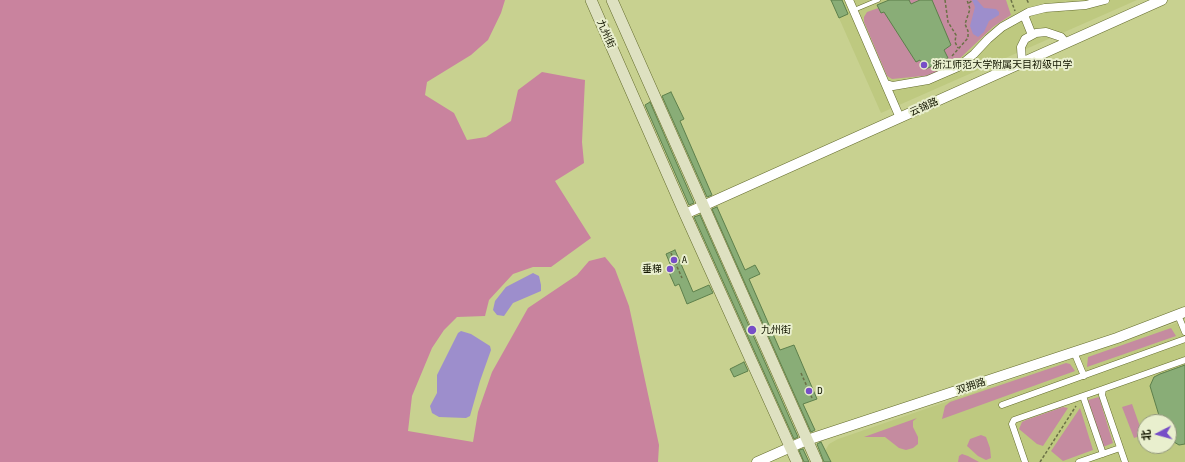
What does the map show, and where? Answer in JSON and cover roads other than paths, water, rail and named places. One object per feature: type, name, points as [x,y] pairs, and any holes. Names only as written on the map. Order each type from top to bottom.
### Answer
[{"type":"main road","name":"九州街","points":[[591,0],[685,214],[797,462]]},
{"type":"main road","name":"九州街","points":[[612,0],[817,462]]},
{"type":"street","points":[[849,0],[900,118]]},
{"type":"street","points":[[886,84],[892,86],[928,80],[958,67],[974,54],[988,39],[1021,16],[1049,3],[1086,5],[1105,0]]},
{"type":"street","name":"云锦路","points":[[685,214],[1162,0]]},
{"type":"street","points":[[1021,16],[1032,36]]},
{"type":"street","points":[[1022,63],[1021,47],[1025,39],[1046,32],[1061,37],[1066,43]]},
{"type":"street","points":[[891,96],[894,90],[902,85]]},
{"type":"street","points":[[1181,314],[1185,332]]},
{"type":"street","name":"双拥路","points":[[757,462],[807,440],[1074,352],[1181,314]]},
{"type":"street","points":[[1002,405],[1185,340]]},
{"type":"street","points":[[1074,352],[1084,376]]},
{"type":"street","points":[[1025,462],[1012,424],[1014,420],[1185,360]]},
{"type":"street","points":[[1103,389],[1102,395],[1125,462]]},
{"type":"street","points":[[1083,396],[1103,454]]},
{"type":"street","points":[[1079,462],[1120,448]]},
{"type":"lane","points":[[854,10],[878,0]]},
{"type":"place","name":"浙江师范大学附属天目初级中学","points":[[924,65]]},
{"type":"place","name":"A","points":[[674,260]]},
{"type":"place","name":"垂梯","points":[[670,269]]},
{"type":"place","name":"九州街","points":[[752,330]]},
{"type":"place","name":"D","points":[[809,391]]}]
